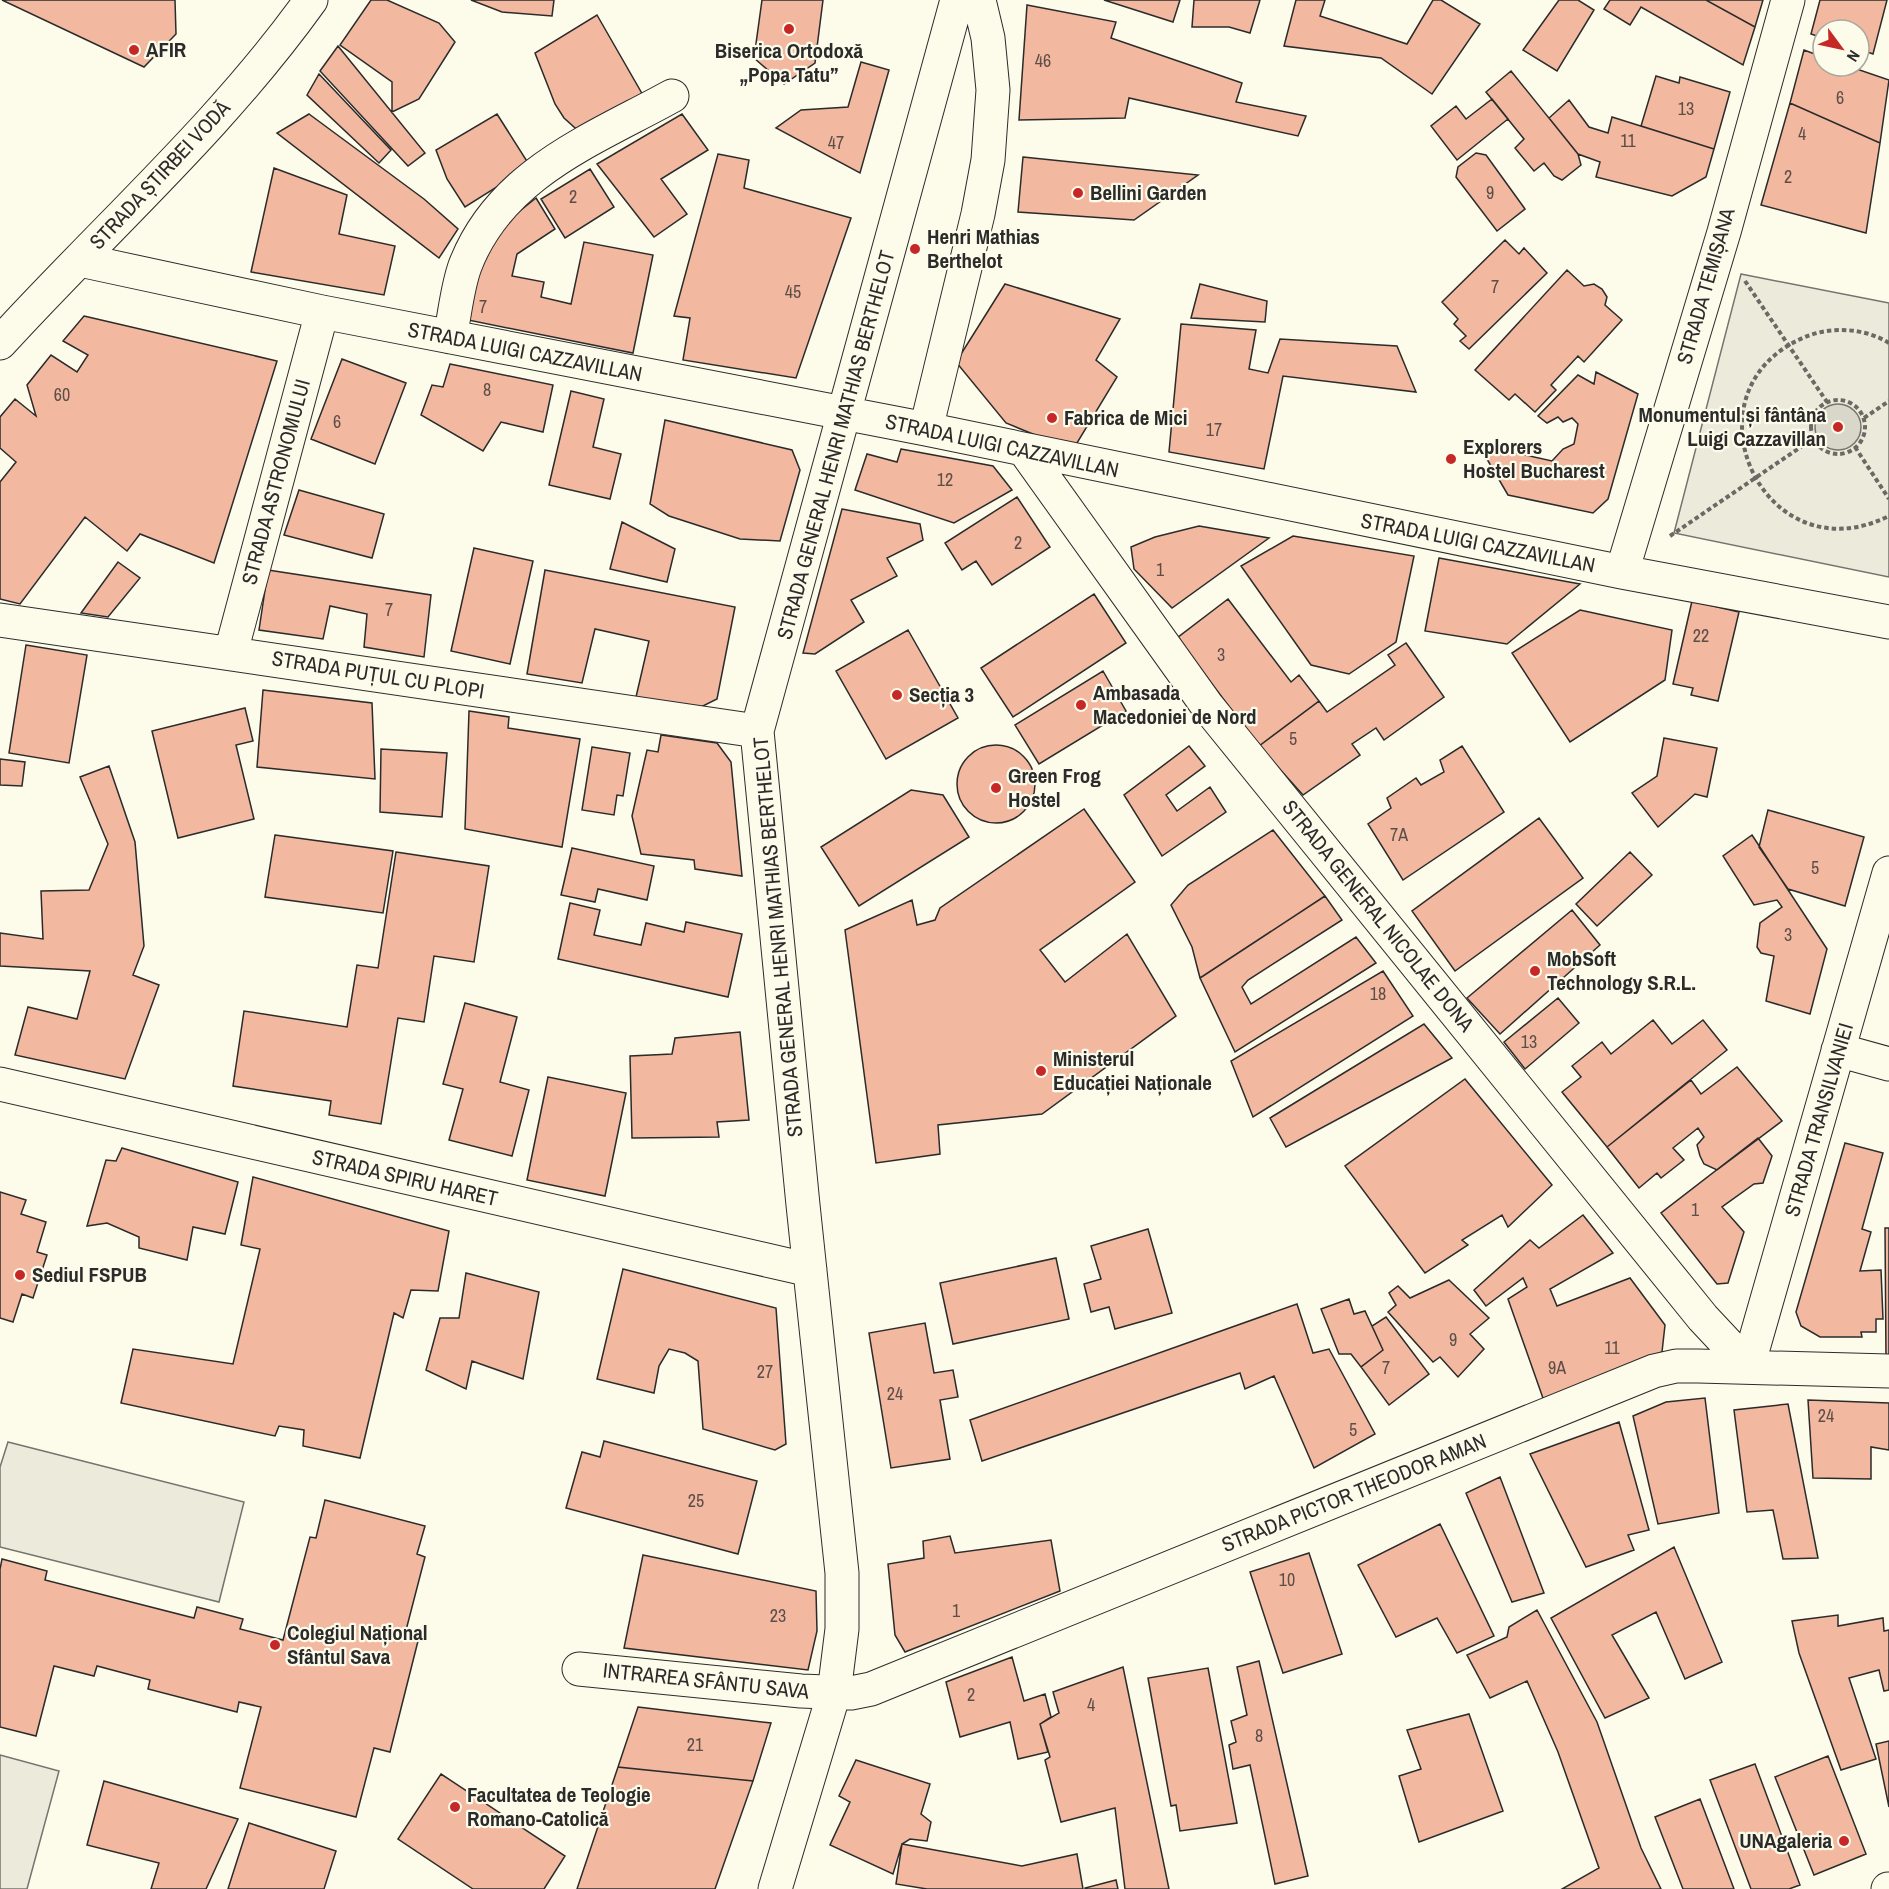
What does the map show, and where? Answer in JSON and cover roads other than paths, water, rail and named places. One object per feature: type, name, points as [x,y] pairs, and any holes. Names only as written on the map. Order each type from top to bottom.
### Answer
[{"type":"street","name":"STRADA ȘTIRBEI VODĂ","points":[[0,343],[225,107],[311,0]]},
{"type":"street","name":"STRADA GENERAL HENRI MATHIAS BERTHELOT","points":[[775,1889],[834,1693],[843,1629],[842,1573],[757,731],[957,0]]},
{"type":"street","points":[[926,429],[978,214],[988,160],[993,90],[988,38],[979,0]]},
{"type":"street","name":"STRADA TEMIȘANA","points":[[1622,572],[1724,232],[1788,0]]},
{"type":"street","points":[[450,337],[464,268],[489,219],[506,198],[542,168],[672,96]]},
{"type":"street","name":"STRADA LUIGI CAZZAVILLAN","points":[[80,260],[322,312],[926,429],[1622,572],[1889,622]]},
{"type":"street","name":"STRADA ASTRONOMULUI","points":[[231,652],[322,312]]},
{"type":"street","name":"STRADA GENERAL NICOLAE DONA","points":[[1025,451],[1208,707],[1696,1309],[1748,1366]]},
{"type":"street","name":"STRADA PUȚUL CU PLOPI","points":[[0,620],[231,652],[757,731]]},
{"type":"street","name":"STRADA TRANSILVANIEI","points":[[1748,1366],[1889,873]]},
{"type":"street","points":[[1838,1050],[1889,1064]]},
{"type":"street","name":"STRADA SPIRU HARET","points":[[0,1084],[810,1270]]},
{"type":"street","name":"STRADA PICTOR THEODOR AMAN","points":[[834,1693],[851,1693],[881,1686],[1654,1371],[1676,1366],[1748,1366],[1889,1371]]},
{"type":"street","name":"INTRAREA SFÂNTU SAVA","points":[[579,1669],[834,1693]]},
{"type":"place","name":"Biserica Ortodoxă „Popa Tatu”","points":[[789,29]]},
{"type":"place","name":"AFIR","points":[[134,50]]},
{"type":"place","name":"Bellini Garden","points":[[1078,193]]},
{"type":"place","name":"Henri Mathias Berthelot","points":[[915,249]]},
{"type":"place","name":"Fabrica de Mici","points":[[1052,418]]},
{"type":"place","name":"Monumentul și fântâna Luigi Cazzavillan","points":[[1838,427]]},
{"type":"place","name":"Explorers Hostel Bucharest","points":[[1451,459]]},
{"type":"place","name":"Secția 3","points":[[897,695]]},
{"type":"place","name":"Ambasada Macedoniei de Nord","points":[[1081,705]]},
{"type":"place","name":"Green Frog Hostel","points":[[996,788]]},
{"type":"place","name":"MobSoft Technology S.R.L.","points":[[1535,971]]},
{"type":"place","name":"Ministerul Educației Naționale","points":[[1041,1071]]},
{"type":"place","name":"Sediul FSPUB","points":[[20,1275]]},
{"type":"place","name":"Colegiul Național Sfântul Sava","points":[[275,1645]]},
{"type":"place","name":"Facultatea de Teologie Romano-Catolică","points":[[455,1807]]},
{"type":"place","name":"UNAgaleria","points":[[1844,1841]]}]
